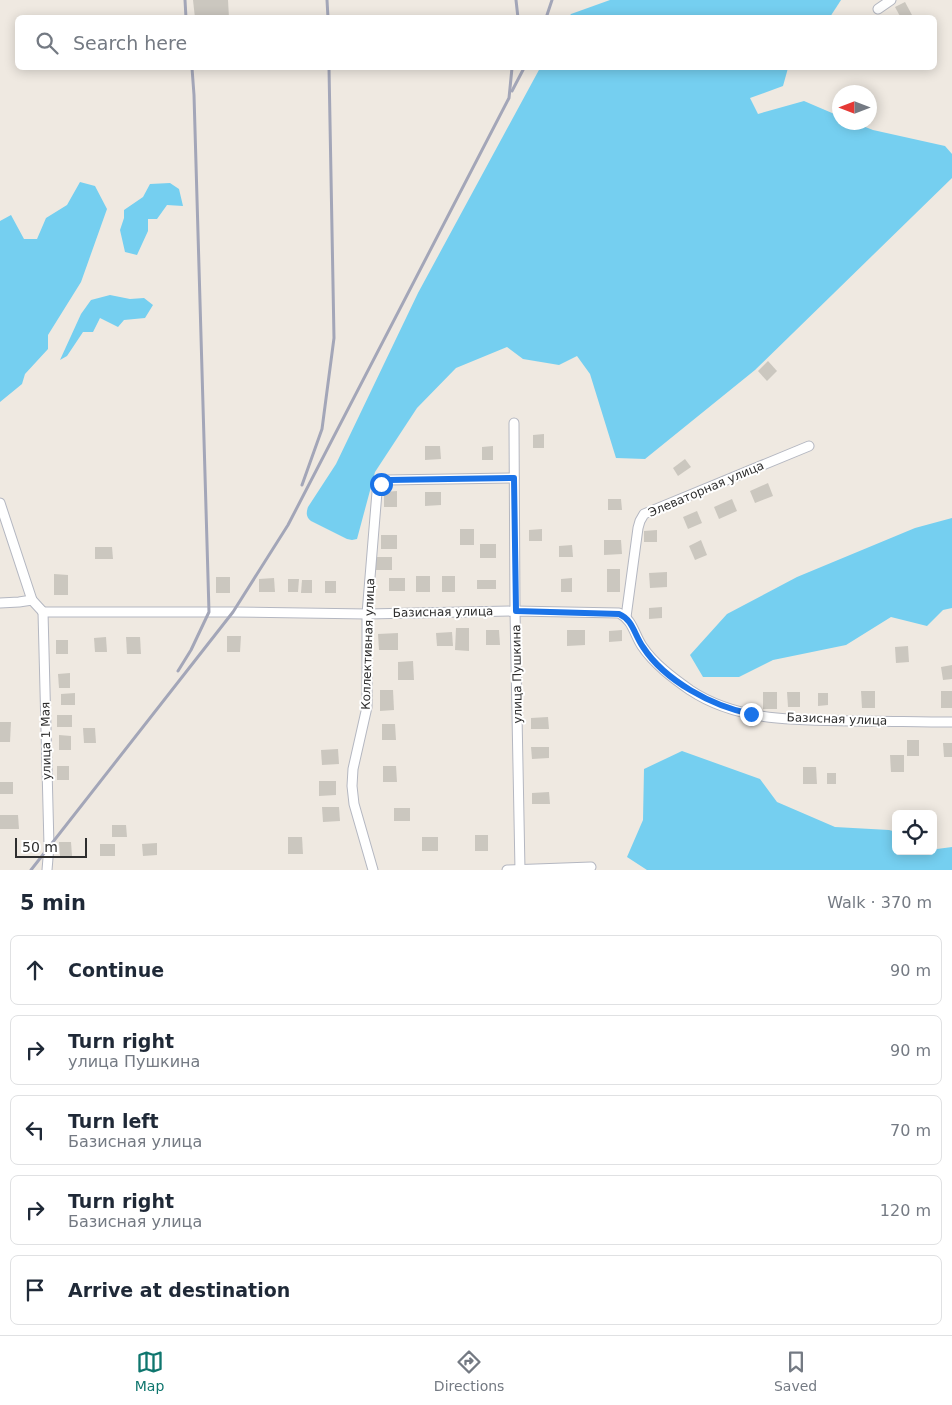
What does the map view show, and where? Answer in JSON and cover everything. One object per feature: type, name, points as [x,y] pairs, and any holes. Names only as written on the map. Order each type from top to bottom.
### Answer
[{"type":"street","points":[[878,9],[892,0]]},
{"type":"street","name":"улица Пушкина","points":[[514,422],[520,870]]},
{"type":"street","name":"Элеваторная улица","points":[[626,617],[638,528],[644,514],[809,446]]},
{"type":"street","name":"Коллективная улица","points":[[373,870],[354,804],[352,786],[353,770],[367,707],[367,614],[377,492],[381,484],[388,480],[514,478]]},
{"type":"street","points":[[0,503],[32,600],[43,612]]},
{"type":"street","points":[[0,603],[32,600]]},
{"type":"street","name":"Базисная улица","points":[[43,612],[367,614],[516,611],[603,612],[626,617],[633,626],[642,646],[653,660],[691,690],[712,702],[732,710],[802,720],[952,722]]},
{"type":"street","name":"улица 1 Мая","points":[[43,612],[49,846],[47,870]]},
{"type":"street","points":[[507,870],[591,867]]},
{"type":"water","points":[[610,0],[841,0],[831,15],[571,14]]},
{"type":"water","points":[[539,70],[787,70],[783,86],[750,98],[758,114],[804,101],[832,113],[832,130],[873,130],[945,146],[952,154],[952,178],[755,370],[645,459],[616,458],[590,374],[577,356],[559,365],[523,359],[507,347],[456,368],[417,408],[375,472],[357,539],[347,539],[311,521],[307,515],[308,507],[336,464],[418,293]]},
{"type":"water","points":[[80,182],[95,186],[107,209],[81,282],[48,335],[48,349],[25,374],[22,384],[0,402],[0,221],[11,215],[24,239],[37,239],[46,218],[67,205]]},
{"type":"water","points":[[170,183],[179,189],[183,206],[167,205],[157,219],[148,219],[148,231],[137,255],[125,252],[120,230],[124,218],[124,210],[143,197],[150,184]]},
{"type":"water","points":[[110,295],[130,299],[144,298],[153,305],[145,318],[124,320],[118,327],[100,318],[93,332],[83,332],[67,356],[60,360],[81,314],[91,300]]},
{"type":"water","points":[[952,518],[952,608],[943,610],[927,626],[891,617],[846,645],[773,660],[739,677],[703,677],[690,655],[727,614],[797,577],[915,528]]},
{"type":"water","points":[[682,751],[760,779],[777,802],[835,827],[892,831],[892,855],[937,855],[937,849],[952,847],[952,870],[647,870],[627,857],[643,820],[644,769]]},
{"type":"building","points":[[193,0],[228,0],[229,15],[195,15]]},
{"type":"building","points":[[905,2],[912,15],[899,15],[895,7]]},
{"type":"building","points":[[768,361],[777,371],[767,381],[758,371]]},
{"type":"building","points":[[544,434],[544,448],[533,448],[533,435]]},
{"type":"building","points":[[425,446],[440,446],[441,459],[425,460]]},
{"type":"building","points":[[493,446],[493,460],[482,460],[482,447]]},
{"type":"building","points":[[685,459],[691,467],[678,476],[673,468]]},
{"type":"building","points":[[768,483],[773,496],[755,503],[750,491]]},
{"type":"building","points":[[397,491],[397,507],[384,507],[384,492]]},
{"type":"building","points":[[425,492],[441,492],[441,505],[425,506]]},
{"type":"building","points":[[608,499],[621,499],[622,510],[608,510]]},
{"type":"building","points":[[732,499],[737,511],[719,519],[714,507]]},
{"type":"building","points":[[697,511],[702,523],[688,529],[683,517]]},
{"type":"building","points":[[460,529],[474,529],[474,545],[460,545]]},
{"type":"building","points":[[542,529],[542,541],[529,541],[529,530]]},
{"type":"building","points":[[657,530],[657,542],[644,542],[644,531]]},
{"type":"building","points":[[381,535],[397,535],[397,549],[381,549]]},
{"type":"building","points":[[604,540],[621,540],[622,554],[604,555]]},
{"type":"building","points":[[701,540],[707,555],[695,560],[689,546]]},
{"type":"building","points":[[480,544],[496,544],[496,558],[480,558]]},
{"type":"building","points":[[572,545],[573,557],[559,557],[559,546]]},
{"type":"building","points":[[95,547],[112,547],[113,559],[95,559]]},
{"type":"building","points":[[376,557],[392,557],[392,570],[376,570]]},
{"type":"building","points":[[607,569],[620,569],[620,592],[607,592]]},
{"type":"building","points":[[667,572],[667,587],[650,588],[649,573]]},
{"type":"building","points":[[54,574],[68,575],[68,595],[54,595]]},
{"type":"building","points":[[416,576],[430,576],[430,592],[416,592]]},
{"type":"building","points":[[442,576],[455,576],[455,592],[442,592]]},
{"type":"building","points":[[216,577],[230,577],[230,593],[216,593]]},
{"type":"building","points":[[274,578],[275,592],[259,592],[259,579]]},
{"type":"building","points":[[389,578],[405,578],[405,591],[389,591]]},
{"type":"building","points":[[572,578],[572,592],[561,592],[561,579]]},
{"type":"building","points":[[288,579],[299,579],[298,592],[288,592]]},
{"type":"building","points":[[302,580],[312,580],[312,593],[301,593]]},
{"type":"building","points":[[477,580],[496,580],[496,589],[477,589]]},
{"type":"building","points":[[325,581],[336,581],[336,593],[325,593]]},
{"type":"building","points":[[662,607],[662,618],[649,619],[649,608]]},
{"type":"building","points":[[456,628],[469,628],[469,651],[455,650]]},
{"type":"building","points":[[486,630],[499,630],[500,645],[486,645]]},
{"type":"building","points":[[567,630],[585,630],[585,645],[567,646]]},
{"type":"building","points":[[622,630],[622,641],[609,642],[609,631]]},
{"type":"building","points":[[452,632],[453,646],[437,646],[436,633]]},
{"type":"building","points":[[398,633],[398,650],[379,650],[378,634]]},
{"type":"building","points":[[227,636],[241,636],[240,652],[227,652]]},
{"type":"building","points":[[106,637],[107,652],[95,652],[94,638]]},
{"type":"building","points":[[126,637],[140,637],[141,654],[127,654]]},
{"type":"building","points":[[56,640],[68,640],[68,654],[56,654]]},
{"type":"building","points":[[908,646],[909,662],[896,663],[895,647]]},
{"type":"building","points":[[413,661],[414,680],[398,680],[398,662]]},
{"type":"building","points":[[952,665],[952,679],[943,680],[941,667]]},
{"type":"building","points":[[70,673],[70,688],[59,688],[58,674]]},
{"type":"building","points":[[380,690],[393,690],[394,710],[380,711]]},
{"type":"building","points":[[861,691],[875,691],[875,708],[862,708]]},
{"type":"building","points":[[941,691],[952,691],[952,708],[941,708]]},
{"type":"building","points":[[763,692],[777,692],[777,709],[763,709]]},
{"type":"building","points":[[787,692],[800,692],[800,707],[788,707]]},
{"type":"building","points":[[75,693],[75,705],[61,705],[61,694]]},
{"type":"building","points":[[818,693],[828,693],[828,705],[818,706]]},
{"type":"building","points":[[57,715],[72,715],[72,727],[57,727]]},
{"type":"building","points":[[548,717],[549,729],[531,729],[531,718]]},
{"type":"building","points":[[0,722],[11,722],[10,742],[0,742]]},
{"type":"building","points":[[382,724],[395,724],[396,740],[382,740]]},
{"type":"building","points":[[83,728],[95,728],[96,743],[84,743]]},
{"type":"building","points":[[59,735],[71,736],[71,750],[59,750]]},
{"type":"building","points":[[907,740],[919,740],[919,756],[907,756]]},
{"type":"building","points":[[943,743],[952,743],[952,757],[944,757]]},
{"type":"building","points":[[531,747],[549,747],[549,758],[532,759]]},
{"type":"building","points":[[338,749],[339,764],[322,765],[321,750]]},
{"type":"building","points":[[890,755],[904,755],[904,772],[891,772]]},
{"type":"building","points":[[57,766],[69,766],[69,780],[57,780]]},
{"type":"building","points":[[383,766],[396,766],[397,782],[383,782]]},
{"type":"building","points":[[803,767],[816,767],[817,784],[803,784]]},
{"type":"building","points":[[827,773],[836,773],[836,784],[827,784]]},
{"type":"building","points":[[319,781],[336,781],[336,795],[319,796]]},
{"type":"building","points":[[0,782],[13,782],[13,794],[0,794]]},
{"type":"building","points":[[549,792],[550,804],[532,804],[532,793]]},
{"type":"building","points":[[322,807],[339,807],[340,821],[323,822]]},
{"type":"building","points":[[394,808],[410,808],[410,821],[394,821]]},
{"type":"building","points":[[0,815],[18,815],[19,829],[0,829]]},
{"type":"building","points":[[112,825],[126,825],[127,837],[112,837]]},
{"type":"building","points":[[475,835],[488,835],[488,851],[475,851]]},
{"type":"building","points":[[288,837],[302,837],[303,854],[288,854]]},
{"type":"building","points":[[422,837],[438,837],[438,851],[422,851]]},
{"type":"building","points":[[59,842],[71,842],[72,856],[60,856]]},
{"type":"building","points":[[157,843],[157,855],[143,856],[142,844]]},
{"type":"building","points":[[100,844],[115,844],[115,856],[100,856]]},
{"type":"railway","points":[[185,0],[186,15]]},
{"type":"railway","points":[[327,0],[328,15]]},
{"type":"railway","points":[[516,0],[518,15]]},
{"type":"railway","points":[[547,15],[552,0]]},
{"type":"railway","points":[[178,671],[191,650],[209,612],[192,70]]},
{"type":"railway","points":[[302,485],[322,429],[334,338],[329,70]]},
{"type":"railway","points":[[31,870],[233,612],[288,525],[509,98],[512,70]]},
{"type":"railway","points":[[512,91],[523,70]]},
{"type":"route","points":[[381,484],[388,480],[514,478],[516,611],[603,612],[626,617],[633,626],[642,646],[653,660],[669,674],[712,702],[732,710],[751,714]]}]
